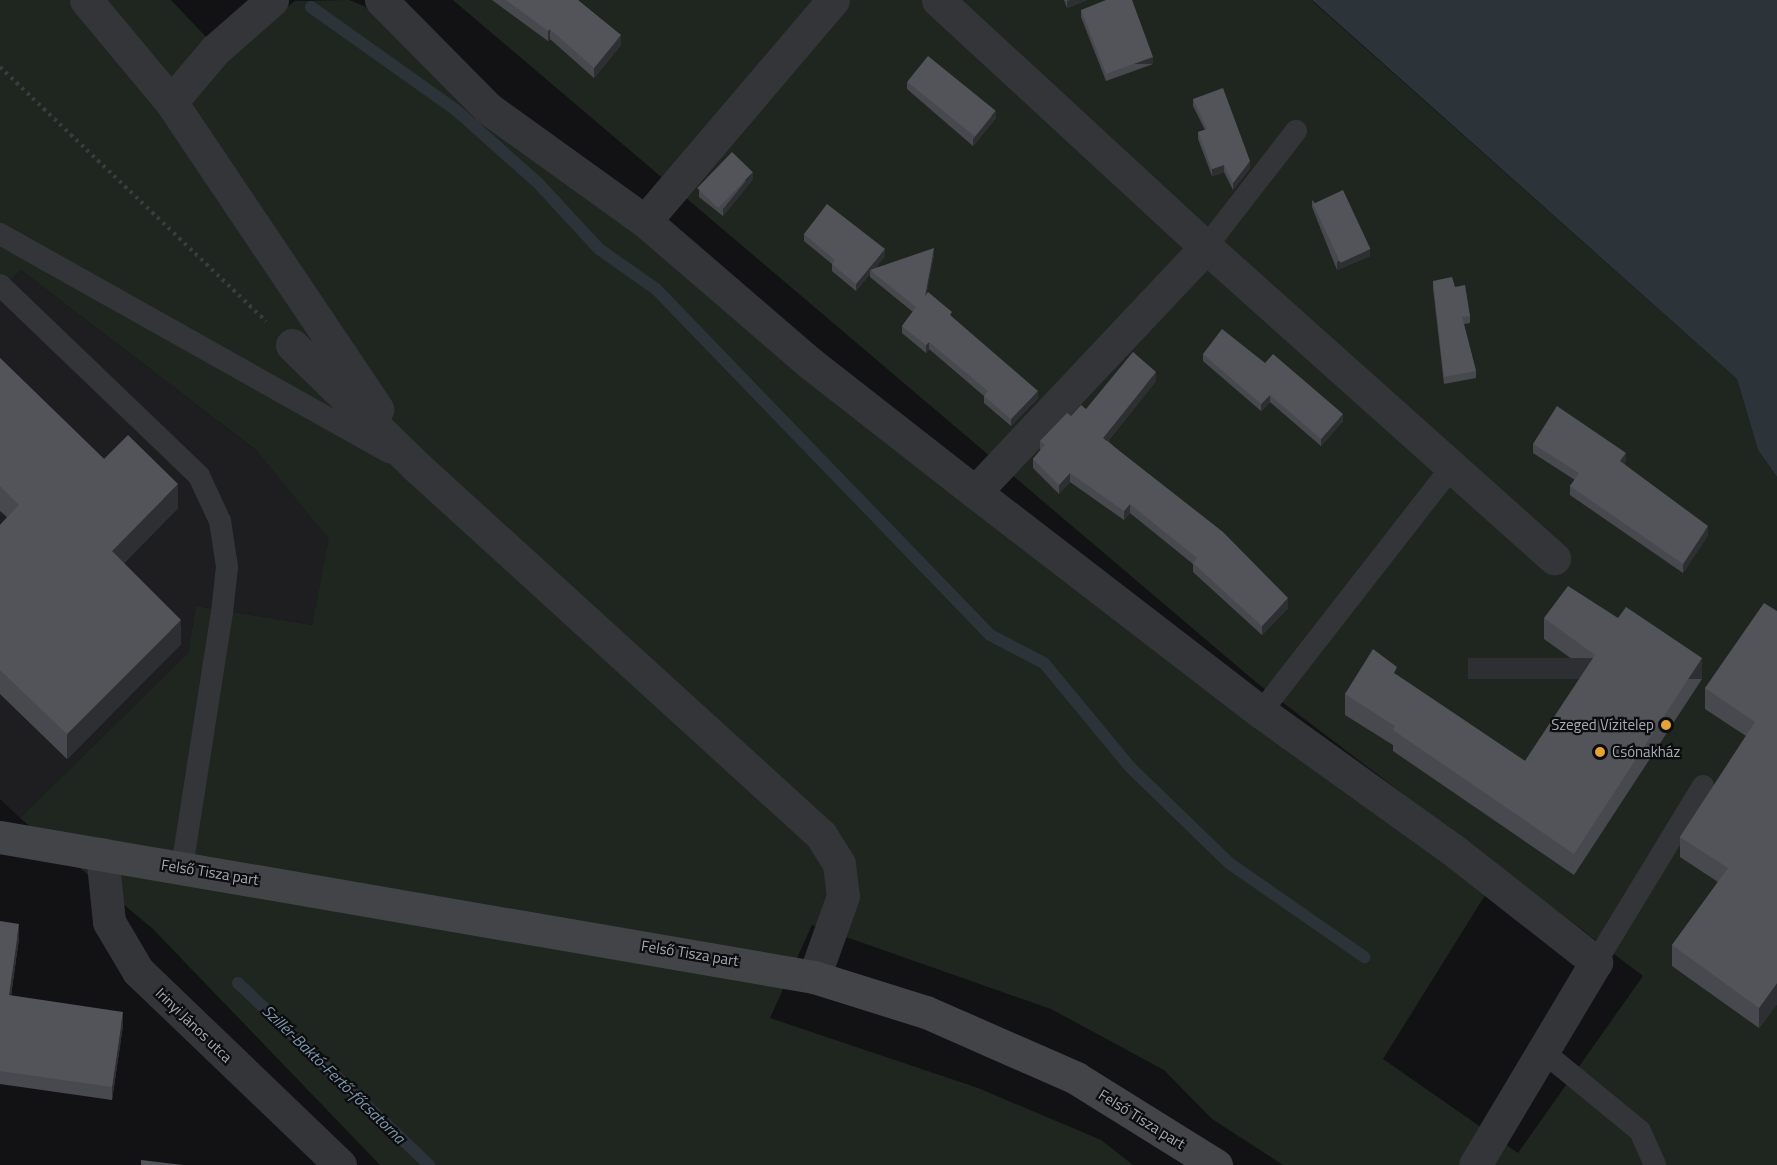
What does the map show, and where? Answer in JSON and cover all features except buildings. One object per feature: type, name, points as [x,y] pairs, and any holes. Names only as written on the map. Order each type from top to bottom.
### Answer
[{"type":"main road","points":[[0,837],[113,856]]},
{"type":"main road","name":"Felső Tisza part","points":[[113,856],[814,977],[926,1012],[1076,1078],[1216,1165]]},
{"type":"street","points":[[86,0],[171,102],[417,467]]},
{"type":"street","points":[[171,102],[215,50],[272,0]]},
{"type":"street","points":[[381,0],[489,109],[645,221],[810,363],[975,492],[1261,712],[1457,853],[1596,962],[1545,1053],[1475,1165]]},
{"type":"street","points":[[645,221],[833,0]]},
{"type":"street","points":[[938,0],[1206,247],[1554,558]]},
{"type":"street","points":[[975,492],[1206,247]]},
{"type":"street","points":[[292,345],[417,467],[821,835],[839,864],[843,896],[814,977]]},
{"type":"street","name":"Irinyi János utca","points":[[113,856],[109,922],[138,971],[340,1165]]},
{"type":"lane","points":[[1206,247],[1296,131]]},
{"type":"lane","points":[[0,234],[417,467]]},
{"type":"lane","points":[[0,285],[199,476],[220,521],[227,567],[182,867]]},
{"type":"lane","points":[[1261,712],[1451,468]]},
{"type":"lane","points":[[1596,962],[1703,786]]},
{"type":"lane","points":[[1545,1053],[1640,1131],[1655,1165]]},
{"type":"path","points":[[0,67],[292,345]]},
{"type":"shaded area","points":[[0,0],[171,0],[224,56],[295,1],[349,0],[364,6],[488,118],[1487,892],[1383,1059],[1518,1153],[1643,976],[1257,683],[453,0],[1311,0],[1737,379],[1758,450],[1777,477],[1777,1165],[1283,1165],[1212,1119],[1164,1070],[1051,1009],[812,925],[770,1018],[978,1088],[1101,1140],[1133,1165],[380,1165],[153,929],[20,818],[188,653],[196,606],[312,625],[329,539],[256,450],[21,270],[0,290]]},
{"type":"shaded area","points":[[1312,0],[1777,0],[1777,477],[1758,450],[1737,379]]},
{"type":"shaded area","points":[[21,270],[256,450],[330,539],[312,625],[196,606],[188,653],[20,818],[0,799],[0,290]]},
{"type":"waterway","points":[[311,7],[456,110],[539,184],[599,249],[656,289],[990,635],[1044,663],[1131,768],[1229,863],[1364,957]]},
{"type":"waterway","name":"Szillér-Baktó-Fertő-főcsatorna","points":[[238,983],[429,1165]]},
{"type":"place","name":"Szeged Vízitelep","points":[[1666,725]]},
{"type":"place","name":"Csónakház","points":[[1600,752]]}]
